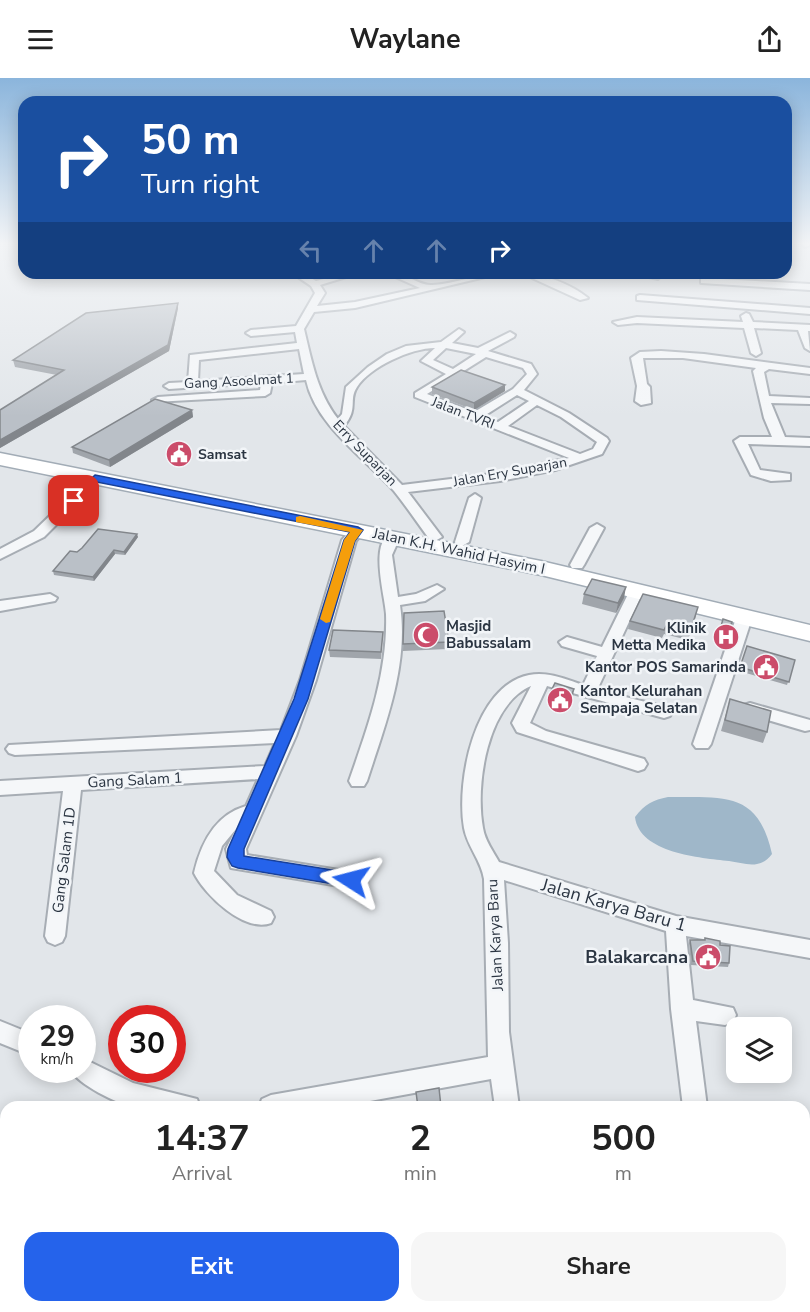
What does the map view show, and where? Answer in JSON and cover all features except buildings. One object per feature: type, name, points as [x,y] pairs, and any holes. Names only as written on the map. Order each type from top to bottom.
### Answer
[{"type":"main road","name":"Jalan K.H. Wahid Hasyim I","points":[[0,451],[263,506],[358,530],[637,590],[810,633]]},
{"type":"main road","name":"Jalan K.H. Wahid Hasyim I","points":[[0,459],[95,478],[435,537],[577,565],[810,622]]},
{"type":"street","points":[[251,333],[299,329],[316,301]]},
{"type":"street","points":[[313,305],[328,301]]},
{"type":"street","points":[[313,305],[355,305],[374,301]]},
{"type":"street","points":[[683,301],[810,311]]},
{"type":"street","points":[[744,304],[756,353]]},
{"type":"street","points":[[618,322],[637,320],[806,328],[810,348]]},
{"type":"street","name":"Erry Suparjan","points":[[299,329],[309,377],[323,407],[338,426],[399,489],[435,537]]},
{"type":"street","points":[[453,373],[426,361],[459,332]]},
{"type":"street","name":"Jalan TVRI","points":[[510,335],[419,395],[581,458]]},
{"type":"street","points":[[338,426],[348,414],[346,395],[351,386],[382,361],[416,346],[449,343],[531,369],[532,374],[517,391],[474,417]]},
{"type":"street","points":[[193,384],[194,357],[238,367],[302,346]]},
{"type":"street","points":[[642,386],[636,358],[640,355],[742,360],[765,367],[810,371]]},
{"type":"street","name":"Gang Asoelmat 1","points":[[169,386],[193,384],[238,367],[267,380],[309,377]]},
{"type":"street","points":[[765,367],[758,371],[764,399],[781,440]]},
{"type":"street","points":[[158,400],[265,393],[267,380]]},
{"type":"street","name":"Jalan Ery Suparjan","points":[[399,489],[485,478],[581,458],[598,451],[603,441],[538,400],[517,391]]},
{"type":"street","points":[[764,399],[810,401]]},
{"type":"street","points":[[498,427],[538,400]]},
{"type":"street","points":[[786,477],[771,477],[760,473],[764,471],[749,439],[810,442]]},
{"type":"street","points":[[0,555],[39,534],[95,478]]},
{"type":"street","points":[[462,543],[475,498]]},
{"type":"street","points":[[577,565],[597,528]]},
{"type":"street","points":[[351,880],[238,862],[236,849],[287,736],[308,680],[349,540],[358,530]]},
{"type":"street","points":[[358,781],[381,712],[394,645],[392,602],[385,555],[393,537]]},
{"type":"street","points":[[392,602],[420,598],[437,590]]},
{"type":"street","points":[[587,693],[637,590]]},
{"type":"street","points":[[0,606],[50,598]]},
{"type":"street","points":[[702,744],[744,618]]},
{"type":"street","points":[[567,642],[606,653]]},
{"type":"street","name":"Jalan Karya Baru","points":[[506,1101],[497,1023],[499,974],[491,867],[477,841],[472,825],[478,749],[485,726],[506,693],[530,680],[542,680]]},
{"type":"street","points":[[638,764],[534,733],[523,728],[521,723],[542,680],[664,712]]},
{"type":"street","points":[[717,700],[805,725]]},
{"type":"street","points":[[15,749],[287,736]]},
{"type":"street","name":"Gang Salam 1","points":[[0,788],[270,772]]},
{"type":"street","name":"Gang Salam 1D","points":[[55,936],[72,783]]},
{"type":"street","points":[[252,812],[232,819],[207,855],[204,873],[222,897],[238,908],[264,917]]},
{"type":"street","name":"Jalan Karya Baru 1","points":[[491,867],[676,925],[810,949]]},
{"type":"street","points":[[676,925],[682,1009],[694,1101]]},
{"type":"street","points":[[682,1009],[725,1016]]},
{"type":"street","points":[[0,1032],[18,1039]]},
{"type":"street","points":[[305,1101],[502,1066]]},
{"type":"street","points":[[96,1077],[129,1095],[148,1101]]},
{"type":"water","points":[[668,797],[721,799],[747,808],[758,818],[766,833],[772,854],[762,863],[751,865],[688,855],[659,846],[647,839],[639,829],[635,817],[650,803]]},
{"type":"slow traffic","points":[[300,519],[358,530],[349,540],[326,619]]},
{"type":"place","name":"Samsat","points":[[179,454]]},
{"type":"place","name":"Masjid Babussalam","points":[[426,635]]},
{"type":"place","name":"Klinik Metta Medika","points":[[726,637]]},
{"type":"place","name":"Kantor POS Samarinda","points":[[766,667]]},
{"type":"place","name":"Kantor Kelurahan Sempaja Selatan","points":[[560,700]]},
{"type":"place","name":"Balakarcana","points":[[708,957]]},
{"type":"route","points":[[74,501],[95,478],[358,530],[349,540],[308,680],[287,736],[236,849],[238,862],[351,880]]}]
